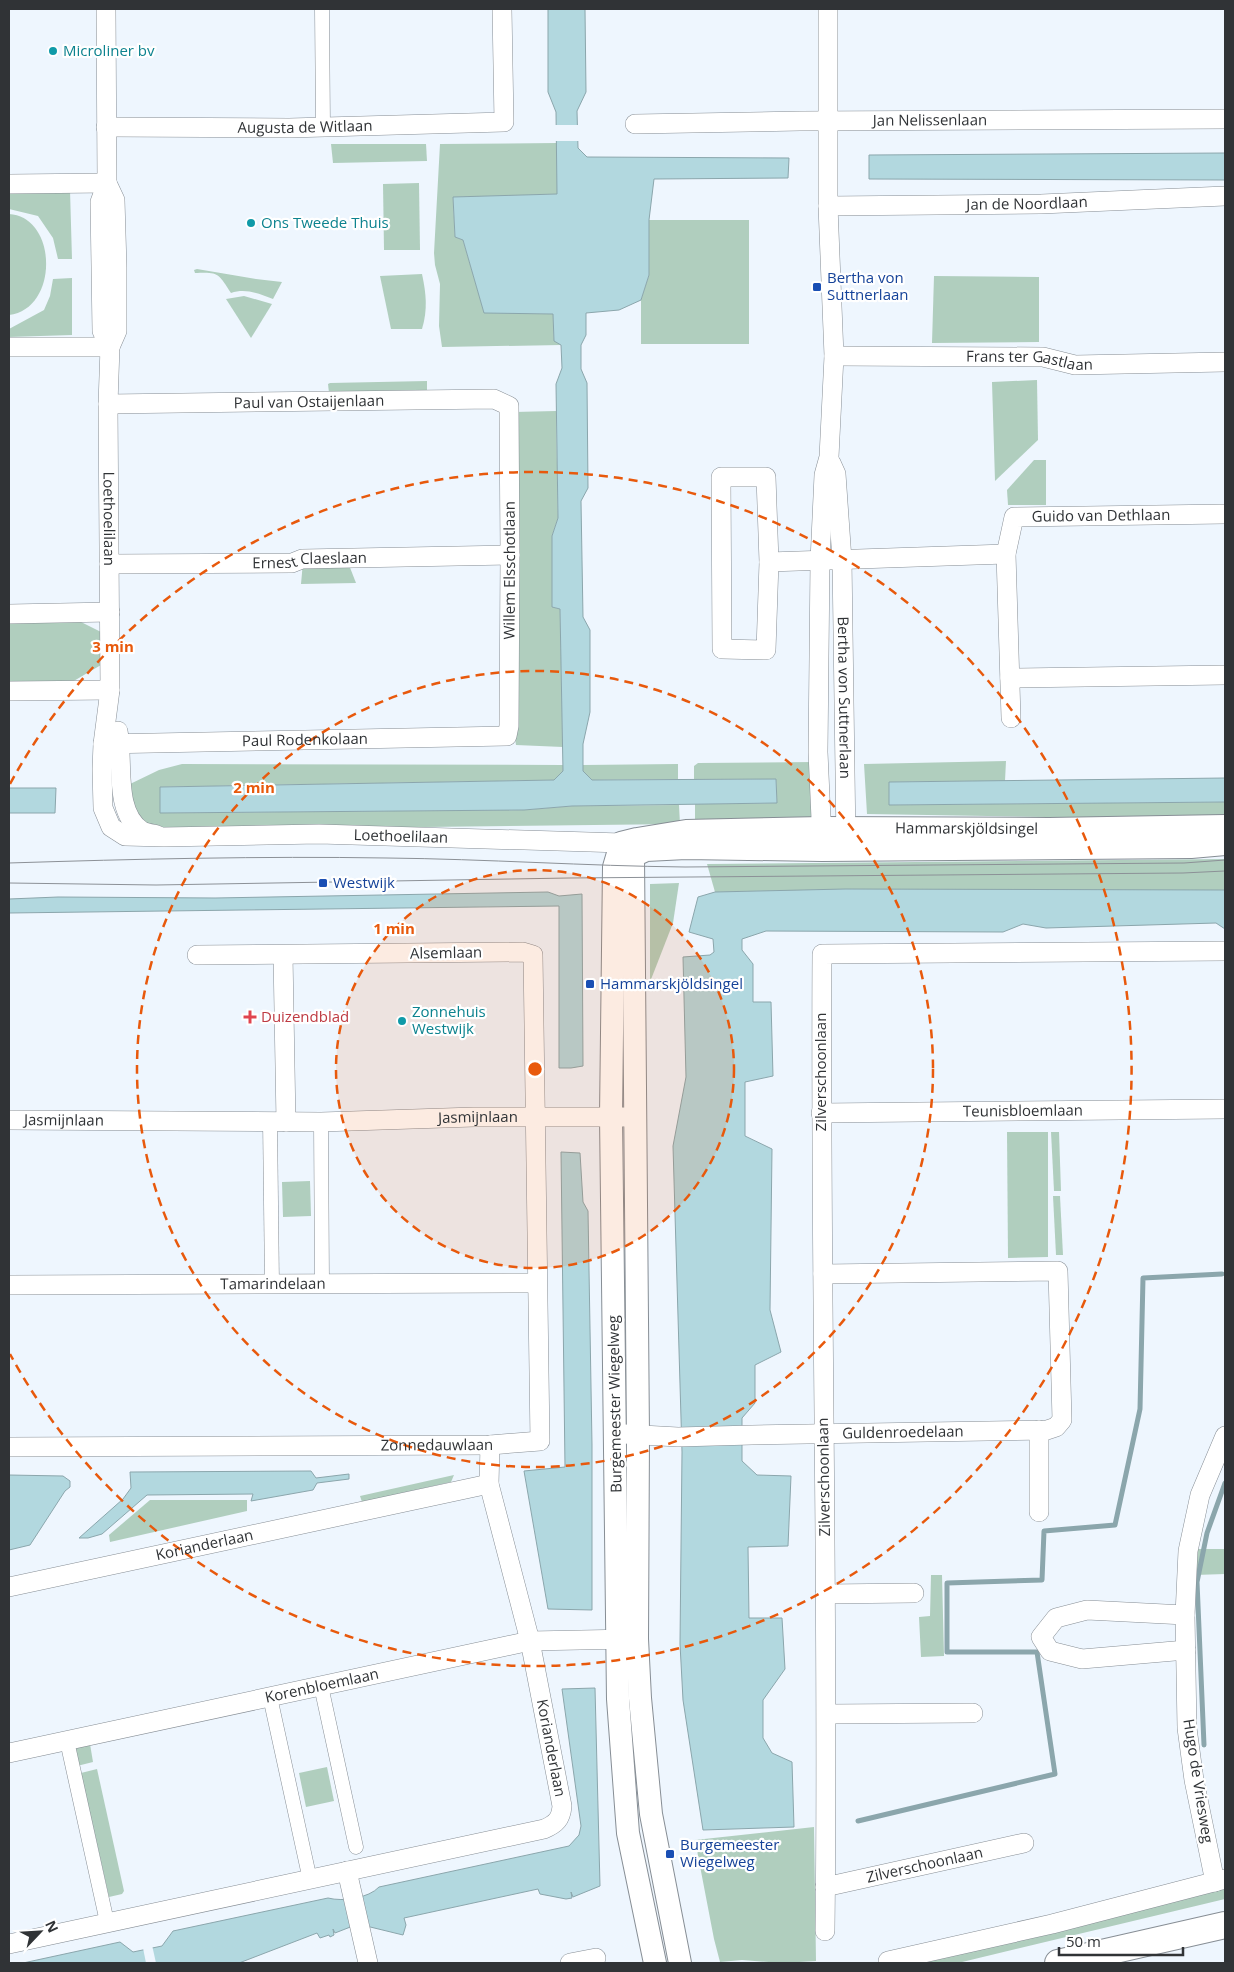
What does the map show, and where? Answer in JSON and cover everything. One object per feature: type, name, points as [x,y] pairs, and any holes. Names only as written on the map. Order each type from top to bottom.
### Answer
[{"type":"main road","points":[[1058,1963],[1225,1925]]},
{"type":"street","name":"Loethoelilaan","points":[[106,9],[107,183],[100,202],[102,330],[110,347],[108,404],[112,744],[103,808],[111,827],[125,836],[319,834],[443,836],[627,850]]},
{"type":"street","points":[[322,9],[323,127]]},
{"type":"street","name":"Augusta de Witlaan","points":[[106,127],[323,127],[504,122],[502,9]]},
{"type":"street","name":"Bertha von Suttnerlaan","points":[[822,850],[818,752],[820,561],[824,475],[829,457],[834,356],[828,206],[828,9]]},
{"type":"street","name":"Jan Nelissenlaan","points":[[635,124],[800,121],[1225,119]]},
{"type":"street","points":[[9,184],[107,183]]},
{"type":"street","name":"Jan de Noordlaan","points":[[828,206],[1041,204],[1225,196]]},
{"type":"street","points":[[9,347],[110,347]]},
{"type":"street","name":"Frans ter Gastlaan","points":[[834,356],[1044,357],[1076,365],[1225,362]]},
{"type":"street","name":"Paul van Ostaijenlaan","points":[[108,404],[494,399],[509,406]]},
{"type":"street","name":"Willem Elsschotlaan","points":[[508,736],[509,406]]},
{"type":"street","name":"Bertha von Suttnerlaan","points":[[829,457],[836,474],[842,560],[846,839]]},
{"type":"street","points":[[721,477],[766,477],[768,562],[766,650],[722,649],[721,477]]},
{"type":"street","name":"Guido van Dethlaan","points":[[1010,718],[1006,554],[1014,517],[1225,514]]},
{"type":"street","points":[[768,562],[1006,554]]},
{"type":"street","name":"Ernest Claeslaan","points":[[109,564],[292,563],[302,559],[510,555]]},
{"type":"street","points":[[9,614],[110,612]]},
{"type":"street","points":[[1010,678],[1225,675]]},
{"type":"street","points":[[9,691],[110,690]]},
{"type":"street","name":"Paul Rodenkolaan","points":[[112,744],[508,736]]},
{"type":"street","name":"Hammarskjöldsingel","points":[[627,850],[686,848],[822,850],[846,839],[1049,829],[1225,826]]},
{"type":"street","name":"Hammarskjöldsingel","points":[[627,850],[637,839],[686,831],[822,828],[846,839],[1191,847],[1225,844]]},
{"type":"street","name":"Burgemeester Wiegelweg","points":[[627,850],[614,867],[611,1116],[627,1435]]},
{"type":"street","name":"Burgemeester Wiegelweg","points":[[627,850],[634,1117],[627,1435],[627,1639],[629,1699],[626,1818],[655,1963]]},
{"type":"street","name":"Zilverschoonlaan","points":[[825,1931],[827,1714],[821,1113],[822,954],[1225,951]]},
{"type":"street","name":"Alsemlaan","points":[[198,955],[523,952],[533,956],[536,1116]]},
{"type":"street","points":[[272,1284],[283,955]]},
{"type":"street","name":"Teunisbloemlaan","points":[[821,1113],[1225,1109]]},
{"type":"street","name":"Jasmijnlaan","points":[[9,1120],[321,1122],[536,1116],[634,1117]]},
{"type":"street","name":"Zonnedauwlaan","points":[[9,1447],[490,1445],[540,1441],[536,1283],[536,1116]]},
{"type":"street","points":[[321,1122],[322,1283]]},
{"type":"street","name":"Guldenroedelaan","points":[[627,1435],[678,1437],[752,1434],[824,1435],[1047,1430],[1056,1427],[1062,1420],[1058,1271],[823,1274]]},
{"type":"street","name":"Tamarindelaan","points":[[9,1285],[536,1283]]},
{"type":"street","points":[[1039,1430],[1039,1512]]},
{"type":"street","name":"Hugo de Vriesweg","points":[[1220,1881],[1194,1780],[1187,1728],[1185,1615],[1188,1551],[1200,1495],[1225,1436]]},
{"type":"street","name":"Korianderlaan","points":[[9,1944],[544,1829],[555,1824],[562,1815],[562,1806],[530,1641],[489,1484],[490,1445]]},
{"type":"street","name":"Korianderlaan","points":[[9,1587],[489,1484]]},
{"type":"street","points":[[825,1594],[914,1593]]},
{"type":"street","points":[[1185,1615],[1087,1610],[1056,1618],[1041,1637],[1050,1651],[1082,1659],[1186,1650]]},
{"type":"street","name":"Korenbloemlaan","points":[[9,1753],[530,1641],[627,1639]]},
{"type":"street","points":[[322,1686],[356,1847]]},
{"type":"street","points":[[270,1697],[310,1880]]},
{"type":"street","name":"Burgemeester Wiegelweg","points":[[629,1699],[680,1963]]},
{"type":"street","points":[[827,1714],[973,1713]]},
{"type":"street","points":[[68,1740],[106,1922]]},
{"type":"street","points":[[626,1818],[650,1814]]},
{"type":"street","name":"Zilverschoonlaan","points":[[825,1887],[1024,1843]]},
{"type":"street","points":[[347,1871],[368,1963]]},
{"type":"street","points":[[888,1961],[1052,1924],[1220,1881]]},
{"type":"street","points":[[570,1963],[596,1958]]},
{"type":"green space","points":[[557,143],[558,194],[453,198],[455,237],[463,240],[484,312],[553,314],[554,340],[561,345],[442,347],[439,326],[440,284],[434,253],[440,144]]},
{"type":"green space","points":[[331,144],[426,144],[427,161],[333,163]]},
{"type":"green space","points":[[419,183],[420,250],[384,250],[383,184]]},
{"type":"green space","points":[[9,190],[70,190],[72,259],[58,259],[53,238],[38,216],[9,209]]},
{"type":"green space","points":[[9,214],[25,219],[37,230],[44,246],[46,263],[44,281],[37,297],[25,309],[9,315]]},
{"type":"green space","points":[[649,220],[749,220],[749,344],[641,344],[641,300],[649,275]]},
{"type":"green space","points":[[194,270],[282,282],[273,299],[247,291],[231,293],[217,275],[195,273]]},
{"type":"green space","points":[[422,274],[426,301],[422,329],[391,329],[380,276]]},
{"type":"green space","points":[[934,276],[1039,277],[1039,342],[932,343]]},
{"type":"green space","points":[[72,278],[72,335],[9,337],[9,329],[44,310],[50,296],[53,279]]},
{"type":"green space","points":[[244,296],[272,304],[251,338],[226,299]]},
{"type":"green space","points":[[1037,380],[1038,440],[995,481],[992,382]]},
{"type":"green space","points":[[427,381],[427,393],[329,393],[328,384],[330,383]]},
{"type":"green space","points":[[556,411],[558,518],[552,536],[552,607],[560,609],[563,747],[516,745],[515,738],[519,719],[513,453],[514,412]]},
{"type":"green space","points":[[1034,460],[1046,460],[1046,505],[1008,505],[1007,490]]},
{"type":"green space","points":[[303,562],[349,565],[356,583],[301,584]]},
{"type":"green space","points":[[9,619],[75,619],[101,632],[101,665],[72,682],[9,684]]},
{"type":"green space","points":[[1006,761],[1005,781],[890,782],[889,805],[1225,802],[1225,820],[867,814],[864,764]]},
{"type":"green space","points":[[815,762],[814,824],[695,824],[695,804],[777,803],[776,779],[694,779],[694,766],[698,763]]},
{"type":"green space","points":[[182,764],[563,765],[563,771],[554,780],[160,787],[161,813],[524,810],[572,806],[679,805],[680,824],[174,830],[148,826],[131,807],[128,785],[159,770]]},
{"type":"green space","points":[[678,764],[678,779],[592,780],[583,771],[583,765]]},
{"type":"green space","points":[[1225,859],[1225,895],[1200,897],[715,892],[707,864]]},
{"type":"green space","points":[[679,883],[673,923],[650,982],[650,884]]},
{"type":"green space","points":[[1007,1132],[1048,1132],[1048,1257],[1008,1258]]},
{"type":"green space","points":[[1051,1132],[1059,1132],[1061,1191],[1054,1191]]},
{"type":"green space","points":[[310,1181],[311,1216],[283,1217],[282,1182]]},
{"type":"green space","points":[[1053,1196],[1060,1196],[1063,1255],[1056,1255]]},
{"type":"green space","points":[[454,1475],[451,1482],[362,1502],[360,1496]]},
{"type":"green space","points":[[150,1500],[247,1500],[247,1511],[110,1542],[109,1535]]},
{"type":"green space","points":[[1197,1549],[1225,1549],[1225,1574],[1195,1575]]},
{"type":"green space","points":[[931,1575],[942,1575],[944,1656],[921,1657],[919,1617],[930,1616]]},
{"type":"green space","points":[[90,1744],[93,1762],[77,1766],[73,1748]]},
{"type":"green space","points":[[327,1767],[334,1801],[306,1807],[299,1773]]},
{"type":"green space","points":[[97,1769],[124,1891],[122,1894],[109,1897],[81,1773]]},
{"type":"green space","points":[[814,1827],[816,1961],[782,1963],[742,1960],[720,1962],[695,1840]]},
{"type":"green space","points":[[1225,1887],[1225,1899],[958,1963],[912,1963]]},
{"type":"water","points":[[548,9],[585,9],[586,92],[577,111],[578,148],[587,157],[789,158],[788,178],[654,179],[649,220],[649,275],[641,300],[619,310],[586,313],[586,335],[581,345],[581,369],[587,383],[588,488],[581,501],[583,617],[590,630],[590,712],[583,744],[583,771],[592,780],[776,779],[777,803],[572,806],[524,810],[160,813],[160,787],[554,780],[563,771],[560,609],[552,607],[552,536],[558,518],[556,384],[562,368],[561,345],[554,341],[553,314],[484,313],[463,240],[455,237],[453,197],[557,194],[556,112],[548,92]]},
{"type":"water","points":[[1225,153],[1225,180],[869,179],[869,155]]},
{"type":"water","points":[[1225,778],[1225,802],[889,805],[889,782]]},
{"type":"water","points":[[9,788],[56,788],[55,813],[9,813]]},
{"type":"water","points":[[845,889],[1225,890],[1225,929],[1216,923],[1046,928],[1023,924],[1003,932],[766,931],[742,939],[742,950],[753,964],[753,1002],[771,1002],[773,1076],[745,1082],[745,1136],[772,1149],[770,1310],[781,1352],[755,1365],[755,1403],[742,1418],[742,1461],[757,1475],[791,1476],[788,1546],[748,1547],[749,1618],[782,1618],[785,1669],[763,1700],[763,1738],[772,1753],[792,1762],[794,1827],[703,1830],[683,1700],[680,1644],[682,1452],[673,1146],[686,1077],[683,957],[710,955],[714,952],[713,939],[689,932],[698,897],[715,892]]},
{"type":"water","points":[[548,892],[559,896],[582,894],[583,1066],[571,1068],[559,1068],[559,906],[9,913],[9,899],[58,897],[215,898]]},
{"type":"water","points":[[561,1152],[580,1153],[583,1202],[588,1211],[592,1445],[592,1610],[548,1609],[524,1471],[565,1467]]},
{"type":"water","points":[[311,1471],[316,1478],[349,1474],[349,1479],[317,1483],[313,1490],[251,1501],[253,1494],[147,1495],[102,1534],[88,1538],[79,1538],[123,1499],[131,1488],[130,1472]]},
{"type":"water","points":[[9,1475],[63,1476],[70,1481],[70,1487],[65,1491],[30,1545],[9,1550]]},
{"type":"water","points":[[595,1688],[600,1886],[573,1897],[571,1892],[572,1898],[566,1899],[540,1894],[538,1889],[404,1918],[406,1925],[403,1935],[358,1924],[335,1933],[333,1929],[334,1935],[330,1937],[329,1935],[320,1938],[317,1933],[239,1963],[23,1963],[120,1942],[133,1952],[162,1946],[173,1931],[328,1898],[341,1900],[355,1898],[369,1894],[379,1887],[569,1846],[579,1835],[581,1826],[562,1689]]},
{"type":"pier","points":[[554,125],[580,125],[580,141],[554,141]]},
{"type":"pier","points":[[152,1945],[156,1963],[146,1963],[143,1948]]},
{"type":"waterway","points":[[858,1821],[1055,1774],[1037,1652],[947,1652],[947,1583],[1042,1580],[1044,1531],[1115,1525],[1140,1409],[1143,1278],[1222,1274]]},
{"type":"waterway","points":[[1204,1745],[1197,1582],[1207,1533],[1225,1483]]},
{"type":"tram line","points":[[9,863],[198,858],[340,857],[685,867],[1184,863],[1225,860]]},
{"type":"tram line","points":[[9,883],[156,885],[569,878],[1183,873],[1225,871]]},
{"type":"place","name":"Microliner bv","points":[[53,51]]},
{"type":"place","name":"Ons Tweede Thuis","points":[[251,223]]},
{"type":"place","name":"Bertha von Suttnerlaan","points":[[817,287]]},
{"type":"place","name":"Westwijk","points":[[323,883]]},
{"type":"place","name":"Hammarskjöldsingel","points":[[590,984]]},
{"type":"place","name":"Duizendblad","points":[[250,1017]]},
{"type":"place","name":"Zonnehuis Westwijk","points":[[402,1021]]},
{"type":"place","name":"Burgemeester Wiegelweg","points":[[670,1854]]}]
